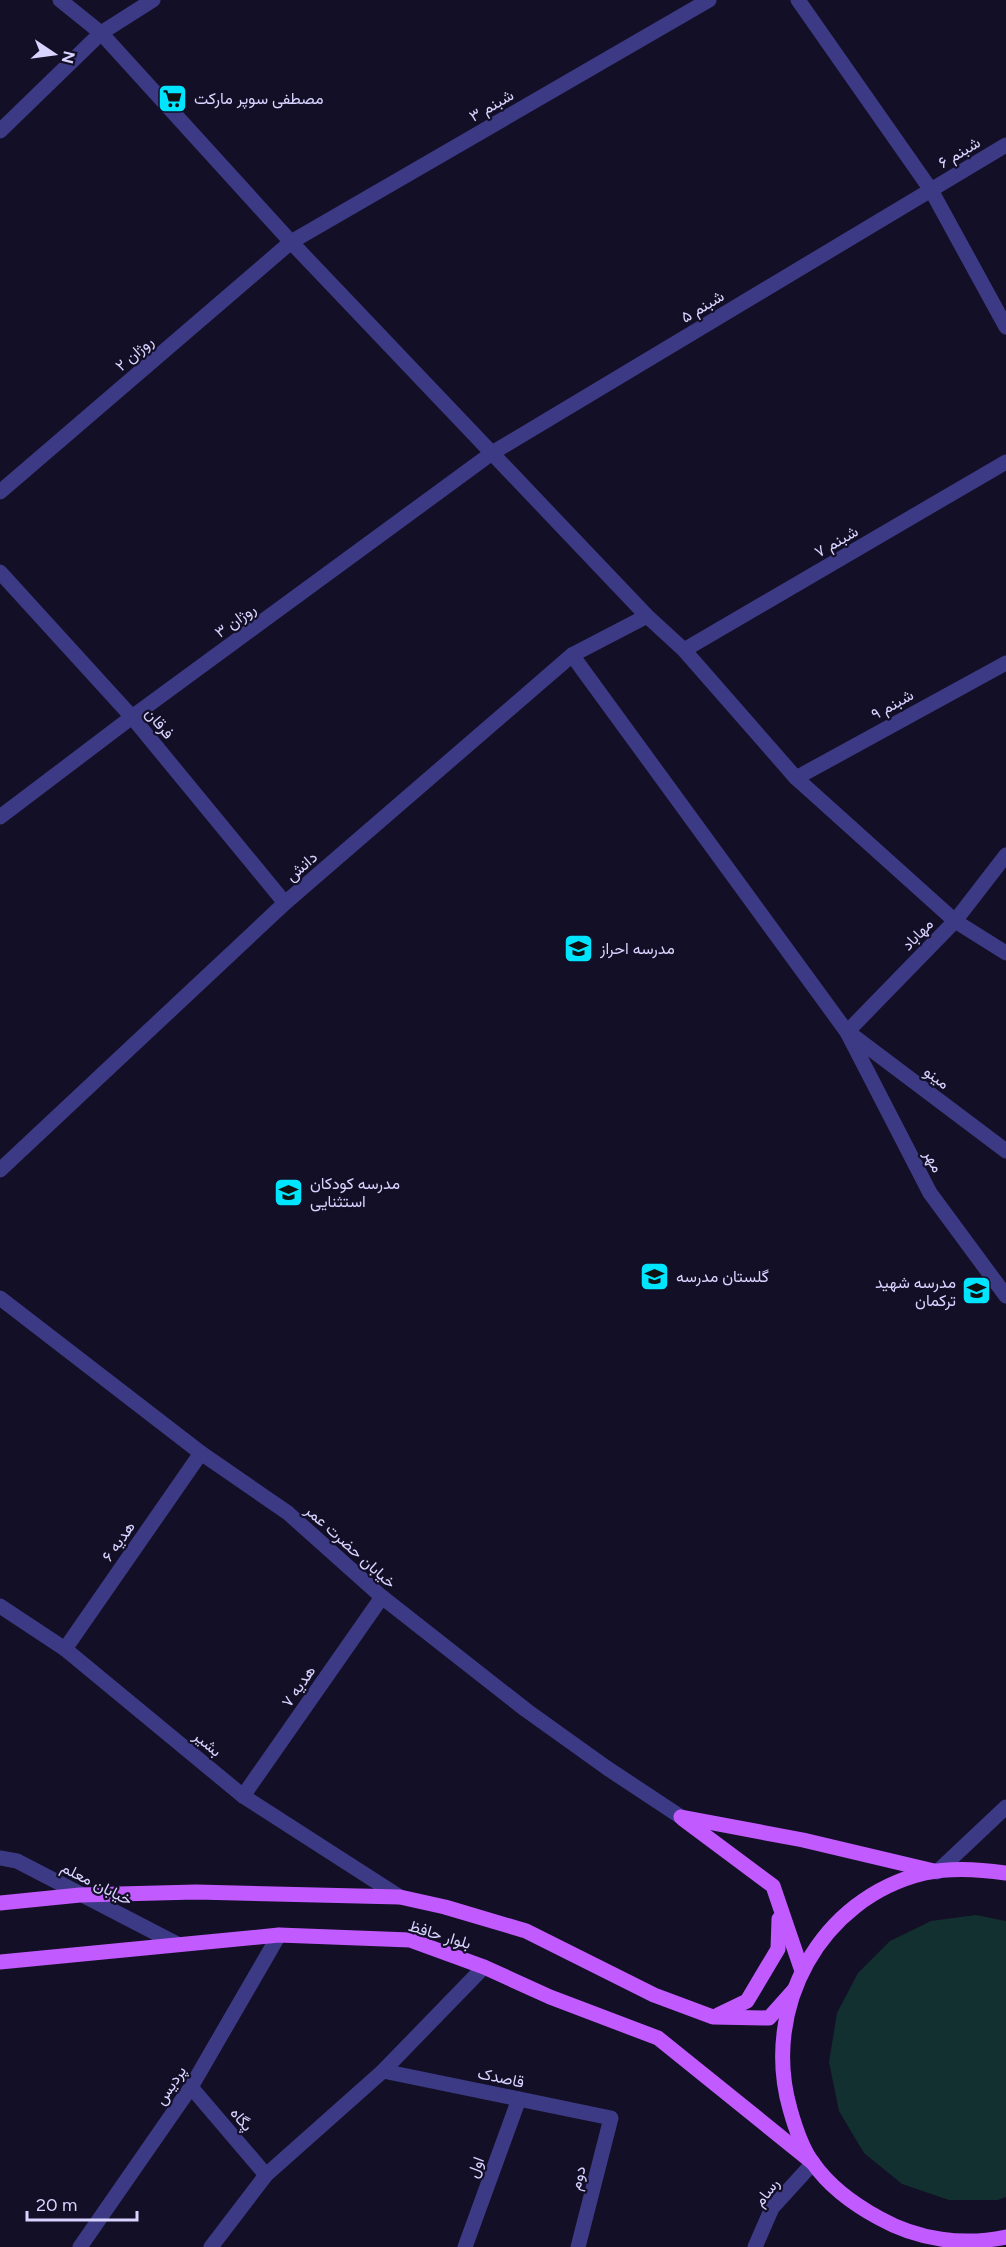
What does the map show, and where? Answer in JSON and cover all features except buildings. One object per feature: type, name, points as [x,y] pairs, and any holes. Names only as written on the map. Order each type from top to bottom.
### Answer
[{"type":"main road","points":[[681,1817],[803,1839],[937,1872]]},
{"type":"main road","points":[[681,1817],[772,1886],[802,1971]]},
{"type":"main road","points":[[1006,1873],[965,1868],[924,1874],[886,1887],[852,1909],[823,1937],[802,1971],[786,2015],[782,2041],[782,2068],[793,2120],[813,2163],[839,2191],[865,2211],[894,2227],[925,2237],[957,2241],[1006,2237]]},
{"type":"main road","points":[[713,2017],[747,2001],[778,1949],[779,1919],[772,1886]]},
{"type":"main road","name":"بلوار حافظ","points":[[0,1903],[80,1895],[196,1892],[400,1897],[445,1907],[526,1931],[654,1995],[713,2017],[769,2018],[794,1990]]},
{"type":"main road","name":"بلوار حافظ","points":[[0,1962],[279,1935],[410,1940],[484,1967],[550,1996],[658,2038],[813,2163]]},
{"type":"street","points":[[60,0],[101,33],[291,242],[647,616],[684,650],[796,778],[955,921],[1006,953]]},
{"type":"street","points":[[0,131],[101,33],[153,0]]},
{"type":"street","name":"شبنم ۳","points":[[291,242],[709,0]]},
{"type":"street","points":[[798,0],[931,190],[1006,327]]},
{"type":"street","name":"شبنم ۶","points":[[931,190],[1006,145]]},
{"type":"street","name":"شبنم ۵","points":[[492,453],[931,190]]},
{"type":"street","name":"روژان ۲","points":[[0,492],[291,242]]},
{"type":"street","name":"روژان ۳","points":[[0,817],[132,717],[492,453]]},
{"type":"street","name":"شبنم ۷","points":[[684,650],[1006,462]]},
{"type":"street","name":"فرقان","points":[[0,572],[132,717],[285,903]]},
{"type":"street","name":"دانش","points":[[0,1170],[285,903],[572,656],[647,616]]},
{"type":"street","points":[[572,656],[847,1032]]},
{"type":"street","name":"شبنم ۹","points":[[796,778],[1006,663]]},
{"type":"street","name":"مهاباد","points":[[847,1032],[955,921],[1006,855]]},
{"type":"street","name":"مینو","points":[[847,1032],[1006,1151]]},
{"type":"street","name":"مهر","points":[[847,1032],[930,1193],[1006,1296]]},
{"type":"street","name":"خیابان حضرت عمر","points":[[0,1298],[201,1453],[288,1513],[382,1598],[526,1710],[681,1817]]},
{"type":"street","name":"هدیه ۶","points":[[65,1649],[201,1453]]},
{"type":"street","name":"هدیه ۷","points":[[243,1796],[382,1598]]},
{"type":"street","name":"بشیر","points":[[0,1606],[65,1649],[243,1796],[400,1897]]},
{"type":"street","points":[[937,1872],[1006,1807]]},
{"type":"street","name":"خیابان معلم","points":[[0,1858],[17,1861],[177,1944]]},
{"type":"street","name":"پردیس","points":[[80,2247],[191,2087],[279,1935]]},
{"type":"street","points":[[211,2247],[266,2175],[383,2071],[484,1967]]},
{"type":"street","name":"قاصدک","points":[[383,2071],[611,2118]]},
{"type":"street","name":"پگاه","points":[[191,2087],[266,2175]]},
{"type":"street","name":"اول","points":[[465,2247],[519,2099]]},
{"type":"street","name":"دوم","points":[[578,2247],[611,2118]]},
{"type":"street","name":"رسام","points":[[755,2247],[772,2208],[813,2163]]},
{"type":"green space","points":[[976,1915],[1006,1921],[1006,2197],[998,2200],[949,2200],[902,2184],[864,2153],[839,2111],[829,2062],[837,2013],[858,1973],[890,1941],[931,1921]]},
{"type":"place","name":"مصطفی سوپر مارکت","points":[[173,98]]},
{"type":"place","name":"مدرسه احراز","points":[[579,948]]},
{"type":"place","name":"مدرسه کودکان استثنایی","points":[[289,1192]]},
{"type":"place","name":"گلستان مدرسه","points":[[655,1276]]},
{"type":"place","name":"مدرسه شهید ترکمان","points":[[977,1291]]}]
